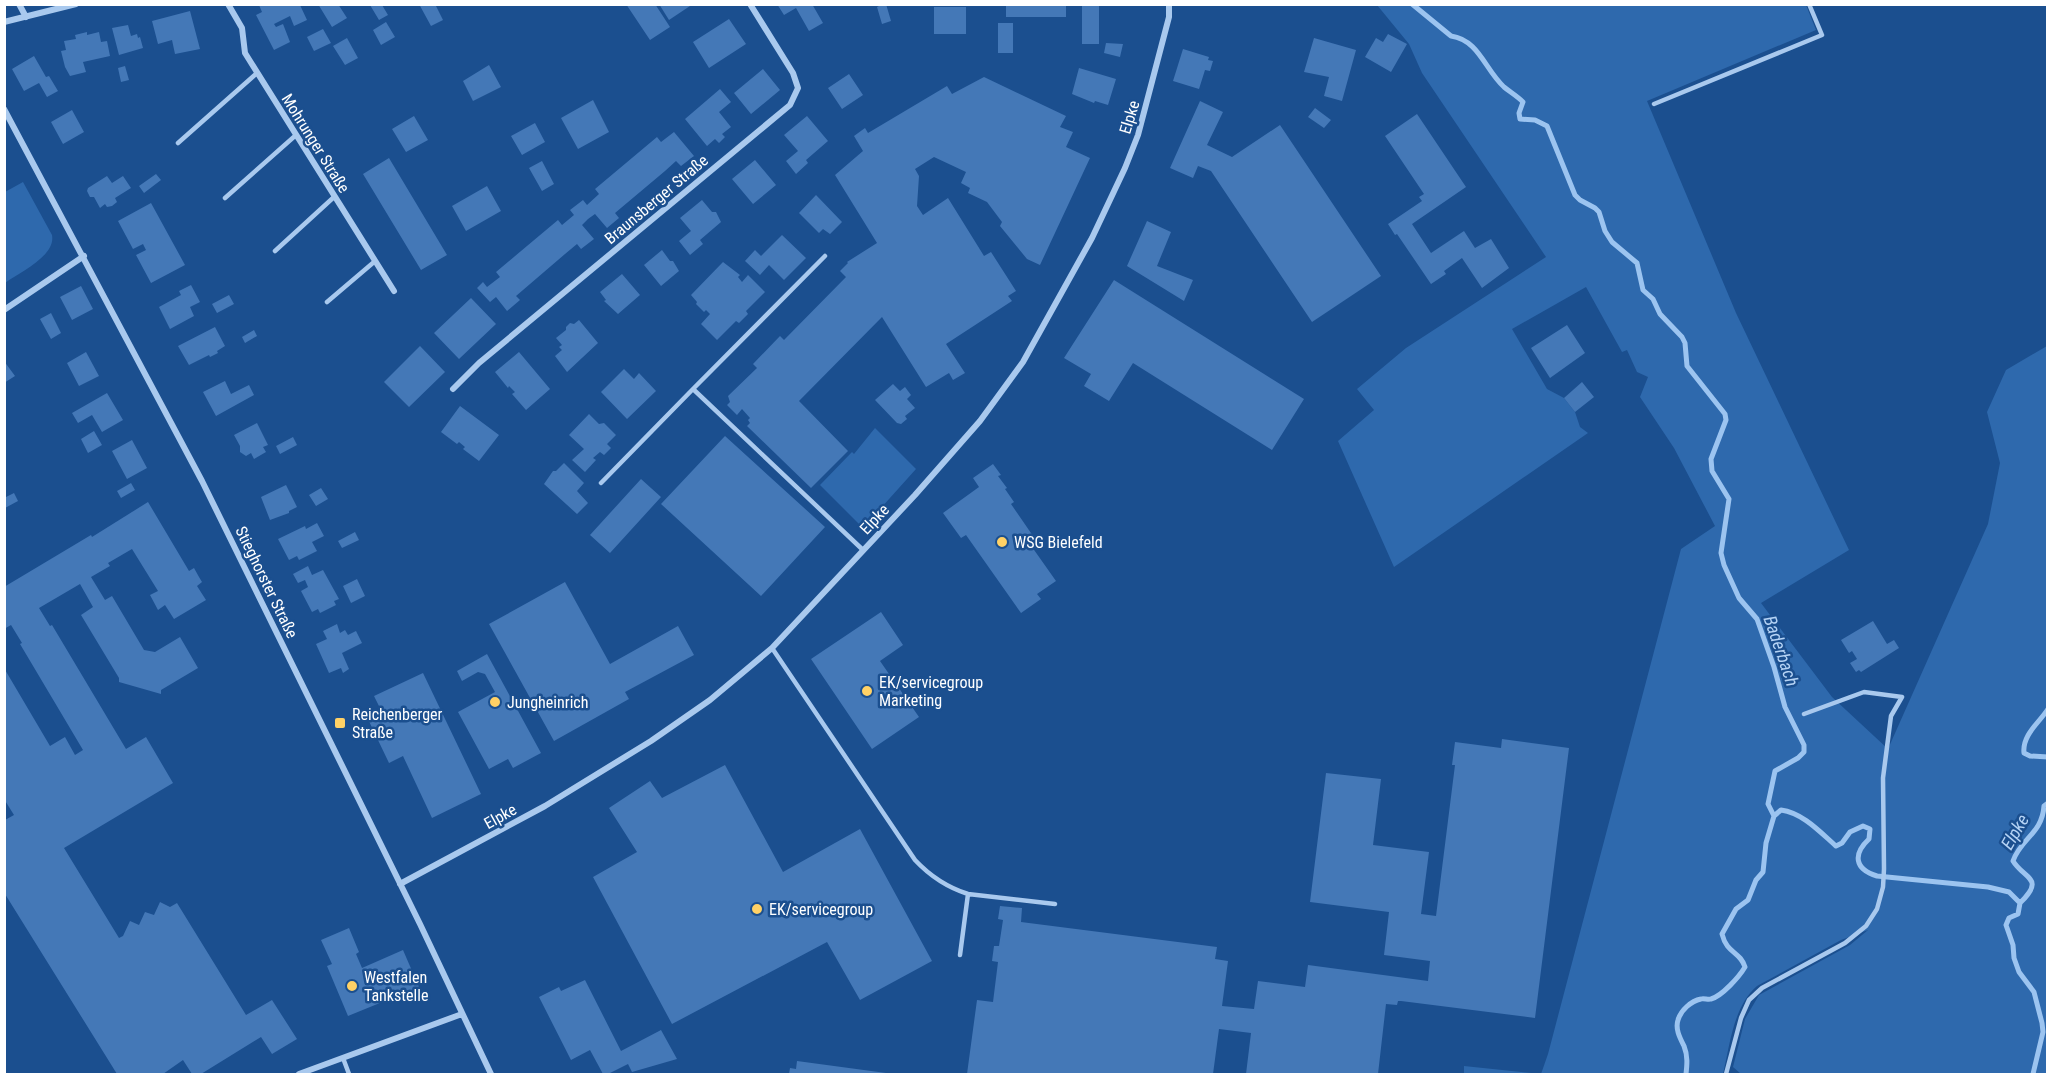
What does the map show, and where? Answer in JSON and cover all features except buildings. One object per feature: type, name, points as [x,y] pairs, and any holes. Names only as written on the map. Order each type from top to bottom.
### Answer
[{"type":"street","points":[[19,4],[26,17]]},
{"type":"street","points":[[4,22],[76,4]]},
{"type":"street","name":"Mohrunger Straße","points":[[228,4],[242,28],[245,53],[393,291]]},
{"type":"street","name":"Braunsberger Straße","points":[[453,389],[479,363],[790,105],[798,88],[793,73],[750,4]]},
{"type":"street","name":"Elpke","points":[[400,884],[507,828],[651,741],[710,700],[772,648],[980,421],[1023,362],[1052,310],[1092,238],[1135,143],[1169,17],[1168,4]]},
{"type":"street","name":"Stieghorster Straße","points":[[4,109],[202,481],[491,1074]]},
{"type":"street","points":[[4,310],[84,256]]},
{"type":"street","points":[[299,1074],[462,1014]]},
{"type":"lane","points":[[1654,104],[1822,35],[1809,4]]},
{"type":"lane","points":[[178,143],[257,73]]},
{"type":"lane","points":[[225,198],[296,135]]},
{"type":"lane","points":[[275,251],[334,197]]},
{"type":"lane","points":[[601,483],[825,256]]},
{"type":"lane","points":[[327,302],[374,262]]},
{"type":"lane","points":[[693,389],[863,550]]},
{"type":"lane","points":[[772,648],[915,860],[926,872],[941,882],[968,894],[1055,904]]},
{"type":"lane","points":[[1726,1074],[1741,1018],[1749,1000],[1762,988],[1845,943],[1866,926],[1877,909],[1883,887],[1883,778],[1891,716],[1902,697],[1864,692],[1804,714]]},
{"type":"lane","points":[[960,955],[968,894]]},
{"type":"lane","points":[[343,1058],[349,1074]]},
{"type":"shaded area","points":[[1377,5],[1806,5],[1816,30],[1647,101],[1736,313],[1849,550],[1761,603],[1832,697],[1888,749],[1988,524],[2000,463],[1987,412],[2006,370],[2047,346],[2047,1074],[1741,1074],[1733,1067],[1745,1019],[1759,995],[1850,945],[1868,930],[1841,940],[1757,986],[1738,1015],[1723,1074],[1541,1074],[1681,549],[1715,526],[1674,448],[1640,397],[1648,377],[1637,372],[1627,350],[1622,352],[1586,287],[1512,329],[1547,389],[1564,398],[1575,412],[1580,427],[1588,433],[1394,567],[1338,441],[1374,410],[1357,389],[1406,348],[1546,257],[1422,73],[1409,44]]},
{"type":"shaded area","points":[[23,182],[52,235],[52,243],[36,263],[5,283],[5,192]]},
{"type":"shaded area","points":[[875,428],[916,469],[863,528],[820,485],[852,452],[854,454]]},
{"type":"shaded area","points":[[1464,1066],[1541,1074],[1464,1074]]},
{"type":"waterway","name":"Baderbach","points":[[1412,4],[1451,36],[1461,39],[1475,49],[1497,80],[1523,102],[1519,113],[1520,119],[1535,120],[1547,126],[1575,195],[1599,212],[1605,231],[1612,242],[1637,263],[1643,290],[1653,299],[1660,314],[1685,343],[1687,366],[1725,414],[1726,420],[1711,459],[1712,471],[1729,499],[1721,553],[1739,598],[1757,619],[1785,707],[1804,745],[1804,752],[1798,758],[1775,771],[1768,804],[1774,816]]},
{"type":"waterway","name":"Elpke","points":[[2048,709],[2028,735],[2024,747],[2024,753],[2030,756],[2048,757]]},
{"type":"waterway","name":"Elpke","points":[[2020,903],[2028,895],[2032,883],[2013,861],[2035,830],[2044,806],[2048,803]]},
{"type":"waterway","name":"Baderbach","points":[[1774,816],[1781,810],[1797,815],[1836,846],[1842,843],[1850,832],[1863,826],[1870,829],[1869,839],[1860,850],[1858,861],[1869,873],[1877,876],[1988,887],[2009,892],[2020,903]]},
{"type":"waterway","points":[[1686,1074],[1686,1053],[1677,1023],[1679,1016],[1690,1004],[1702,999],[1711,999],[1720,994],[1735,981],[1745,967],[1724,941],[1722,934],[1736,909],[1748,900],[1756,880],[1763,872],[1766,843],[1774,816]]},
{"type":"waterway","name":"Baderbach","points":[[2020,903],[2018,914],[2009,918],[2006,925],[2019,972],[2034,992],[2042,1023],[2043,1032],[2033,1074]]},
{"type":"place","name":"WSG Bielefeld","points":[[1002,542]]},
{"type":"place","name":"EK/servicegroup Marketing","points":[[867,691]]},
{"type":"place","name":"Jungheinrich","points":[[495,702]]},
{"type":"place","name":"Reichenberger Straße","points":[[340,723]]},
{"type":"place","name":"EK/servicegroup","points":[[757,909]]},
{"type":"place","name":"Westfalen Tankstelle","points":[[352,986]]}]
